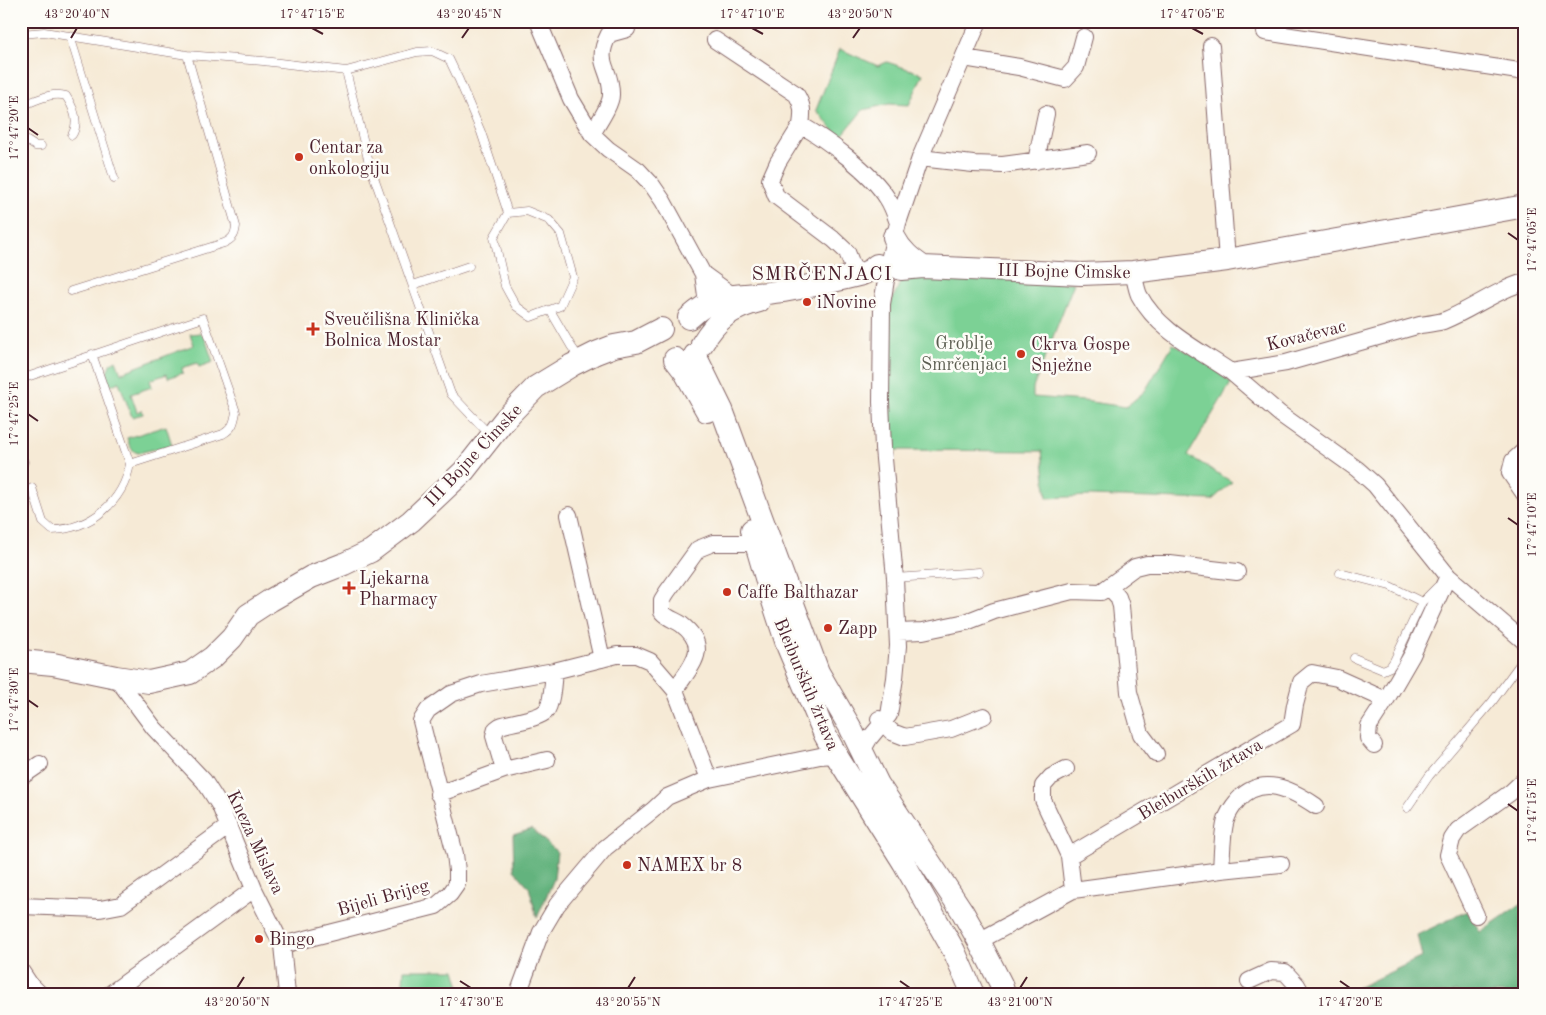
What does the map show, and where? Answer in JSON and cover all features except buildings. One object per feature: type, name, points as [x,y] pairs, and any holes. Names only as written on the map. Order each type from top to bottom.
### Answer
[{"type":"street","points":[[538,21],[571,99],[592,134],[608,149],[638,170],[663,201],[703,274],[708,303]]},
{"type":"street","name":"Bleiburških žrtava","points":[[862,751],[881,721],[888,715],[891,707],[896,670],[898,632],[896,578],[883,448],[881,402],[882,304],[889,258],[898,206],[979,21]]},
{"type":"street","points":[[592,134],[611,97],[610,83],[601,55],[603,46],[609,34],[627,29]]},
{"type":"street","points":[[1265,32],[1525,72]]},
{"type":"street","points":[[964,58],[1065,78],[1076,67],[1084,37]]},
{"type":"street","points":[[715,40],[796,94],[802,103],[801,125],[778,162],[770,180],[776,196],[847,252],[856,275]]},
{"type":"street","points":[[1210,46],[1227,260]]},
{"type":"street","points":[[1036,161],[1046,114]]},
{"type":"street","points":[[801,125],[839,151],[898,206]]},
{"type":"street","points":[[920,158],[972,164],[1003,165],[1088,153]]},
{"type":"street","name":"III Bojne Cimske","points":[[21,661],[53,664],[116,678],[149,682],[190,673],[213,657],[232,638],[248,615],[312,576],[371,551],[411,521],[464,471],[491,437],[536,388],[581,360],[614,346],[636,342],[679,347],[710,329],[726,314],[748,305],[854,280],[889,258],[923,267],[1081,274],[1133,272],[1227,260],[1525,206]]},
{"type":"street","points":[[889,258],[898,245],[909,257],[923,267]]},
{"type":"street","name":"III Bojne Cimske","points":[[689,318],[708,303],[732,295],[776,292],[856,275],[872,270],[889,258]]},
{"type":"street","points":[[1133,272],[1138,294],[1149,310],[1165,327],[1231,372],[1280,414],[1357,469],[1375,485],[1448,576],[1525,642]]},
{"type":"street","points":[[703,274],[732,295]]},
{"type":"street","name":"Kovačevac","points":[[1231,372],[1286,363],[1420,325],[1442,321],[1471,308],[1504,289],[1525,282]]},
{"type":"street","points":[[678,316],[689,318],[699,326],[703,338],[679,347],[665,323],[671,318],[678,316]]},
{"type":"street","name":"Bleiburških žrtava","points":[[679,347],[686,372],[708,414],[735,479],[756,543],[770,595],[788,647],[825,735],[904,863],[954,951],[973,994]]},
{"type":"street","name":"Bleiburških žrtava","points":[[679,347],[722,410],[818,672],[878,784],[962,911],[1001,984],[1004,994]]},
{"type":"street","points":[[1525,450],[1513,461],[1510,473],[1525,495]]},
{"type":"street","points":[[569,515],[602,659]]},
{"type":"street","points":[[675,690],[693,663],[697,644],[695,636],[662,612],[662,600],[698,549],[713,543],[756,543]]},
{"type":"street","points":[[898,632],[923,631],[966,622],[994,611],[1072,591],[1101,592],[1109,588],[1135,567],[1147,564],[1179,565],[1237,572]]},
{"type":"street","points":[[1374,744],[1368,738],[1369,726],[1412,654],[1448,576]]},
{"type":"street","points":[[1109,588],[1118,597],[1121,606],[1129,692],[1141,734],[1156,754]]},
{"type":"street","name":"Bijeli Brijeg","points":[[282,945],[436,906],[450,894],[457,884],[455,854],[438,794],[421,721],[428,710],[451,694],[481,684],[554,671],[617,655],[636,655],[650,661],[675,690],[709,779]]},
{"type":"street","points":[[504,770],[494,736],[496,729],[500,726],[545,712],[549,705],[554,671]]},
{"type":"street","name":"Bleiburških žrtava","points":[[1069,856],[1292,724],[1294,705],[1301,682],[1312,673],[1337,678],[1386,700]]},
{"type":"street","name":"Kneza Mislava","points":[[116,678],[154,728],[204,781],[220,806],[254,889],[282,945],[286,994]]},
{"type":"street","points":[[881,721],[892,732],[905,737],[951,729],[984,716]]},
{"type":"street","name":"Bleiburških žrtava","points":[[844,718],[862,725],[881,721]]},
{"type":"street","points":[[518,994],[541,932],[557,905],[605,848],[667,797],[709,779],[820,756],[836,755]]},
{"type":"street","points":[[438,794],[504,770],[547,760]]},
{"type":"street","points":[[21,778],[40,764]]},
{"type":"street","points":[[1066,769],[1051,778],[1043,786],[1043,800],[1069,856],[1073,890]]},
{"type":"street","points":[[1476,915],[1448,855],[1452,839],[1464,825],[1510,793],[1525,779]]},
{"type":"street","name":"Bleiburških žrtava","points":[[1221,870],[1226,820],[1234,804],[1246,791],[1257,786],[1271,786],[1300,795],[1316,806]]},
{"type":"street","points":[[21,906],[100,910],[121,905],[229,826]]},
{"type":"street","points":[[979,942],[1073,890],[1281,864]]},
{"type":"street","points":[[110,994],[254,889]]},
{"type":"street","points":[[1249,981],[1271,971],[1285,972],[1297,985],[1302,994]]},
{"type":"street","points":[[22,973],[40,994]]},
{"type":"lane","points":[[21,34],[44,32],[187,56],[263,61],[346,71],[417,52],[432,52],[448,60],[460,80],[481,132],[508,213],[494,237],[505,286],[516,306],[531,317],[560,306],[573,277],[562,234],[549,220],[528,211],[508,213]]},
{"type":"lane","points":[[70,36],[114,178]]},
{"type":"lane","points":[[70,291],[224,243],[231,240],[235,235],[236,226],[187,56]]},
{"type":"lane","points":[[346,71],[369,163],[451,394],[491,437]]},
{"type":"lane","points":[[21,106],[46,96],[60,94],[66,96],[72,105],[77,123],[72,135]]},
{"type":"lane","points":[[21,138],[35,146],[41,146]]},
{"type":"lane","points":[[413,285],[469,266]]},
{"type":"lane","points":[[550,310],[581,360]]},
{"type":"lane","points":[[21,379],[203,318],[236,412],[234,424],[223,434],[130,464]]},
{"type":"lane","points":[[32,488],[43,522],[52,530],[65,530],[86,522],[111,506],[128,477],[130,464],[92,354]]},
{"type":"lane","points":[[896,578],[978,572]]},
{"type":"lane","points":[[1340,573],[1390,586],[1422,602]]},
{"type":"lane","points":[[1354,658],[1383,670],[1390,667],[1422,602],[1448,576]]},
{"type":"lane","points":[[1407,808],[1429,776],[1492,702],[1525,656]]},
{"type":"green space","points":[[840,49],[878,66],[887,62],[923,74],[909,105],[889,104],[863,110],[840,138],[816,110]]},
{"type":"green space","name":"Groblje Smrčenjaci","points":[[934,274],[1074,283],[1033,388],[1033,397],[1126,407],[1145,391],[1173,344],[1206,362],[1231,383],[1188,455],[1232,482],[1212,500],[1090,496],[1047,498],[1042,451],[891,450],[886,314],[902,278]]},
{"type":"green space","points":[[200,333],[205,338],[213,362],[199,367],[197,363],[182,368],[183,373],[168,378],[167,374],[150,380],[152,387],[131,394],[137,412],[142,410],[143,414],[132,417],[119,382],[109,386],[107,373],[110,364],[116,360],[121,373],[194,345],[190,334]]},
{"type":"green space","points":[[166,426],[172,445],[138,453],[131,447],[127,438]]},
{"type":"green space","points":[[532,829],[557,852],[554,879],[537,918],[529,887],[514,870],[513,835]]},
{"type":"green space","points":[[1525,901],[1525,994],[1461,994],[1456,991],[1447,994],[1344,994],[1422,957],[1417,935],[1467,911],[1480,932]]},
{"type":"green space","points":[[404,970],[455,970],[462,994],[402,994]]},
{"type":"place","name":"Centar za onkologiju","points":[[299,157]]},
{"type":"place","name":"iNovine","points":[[807,302]]},
{"type":"place","name":"Sveučilišna Klinička Bolnica Mostar","points":[[313,329]]},
{"type":"place","name":"Ckrva Gospe Snježne","points":[[1021,354]]},
{"type":"place","name":"Ljekarna Pharmacy","points":[[349,588]]},
{"type":"place","name":"Caffe Balthazar","points":[[727,592]]},
{"type":"place","name":"Zapp","points":[[828,628]]},
{"type":"place","name":"NAMEX br 8","points":[[627,865]]},
{"type":"place","name":"Bingo","points":[[259,939]]},
{"type":"district","name":"SMRČENJACI","points":[[822,273]]}]
